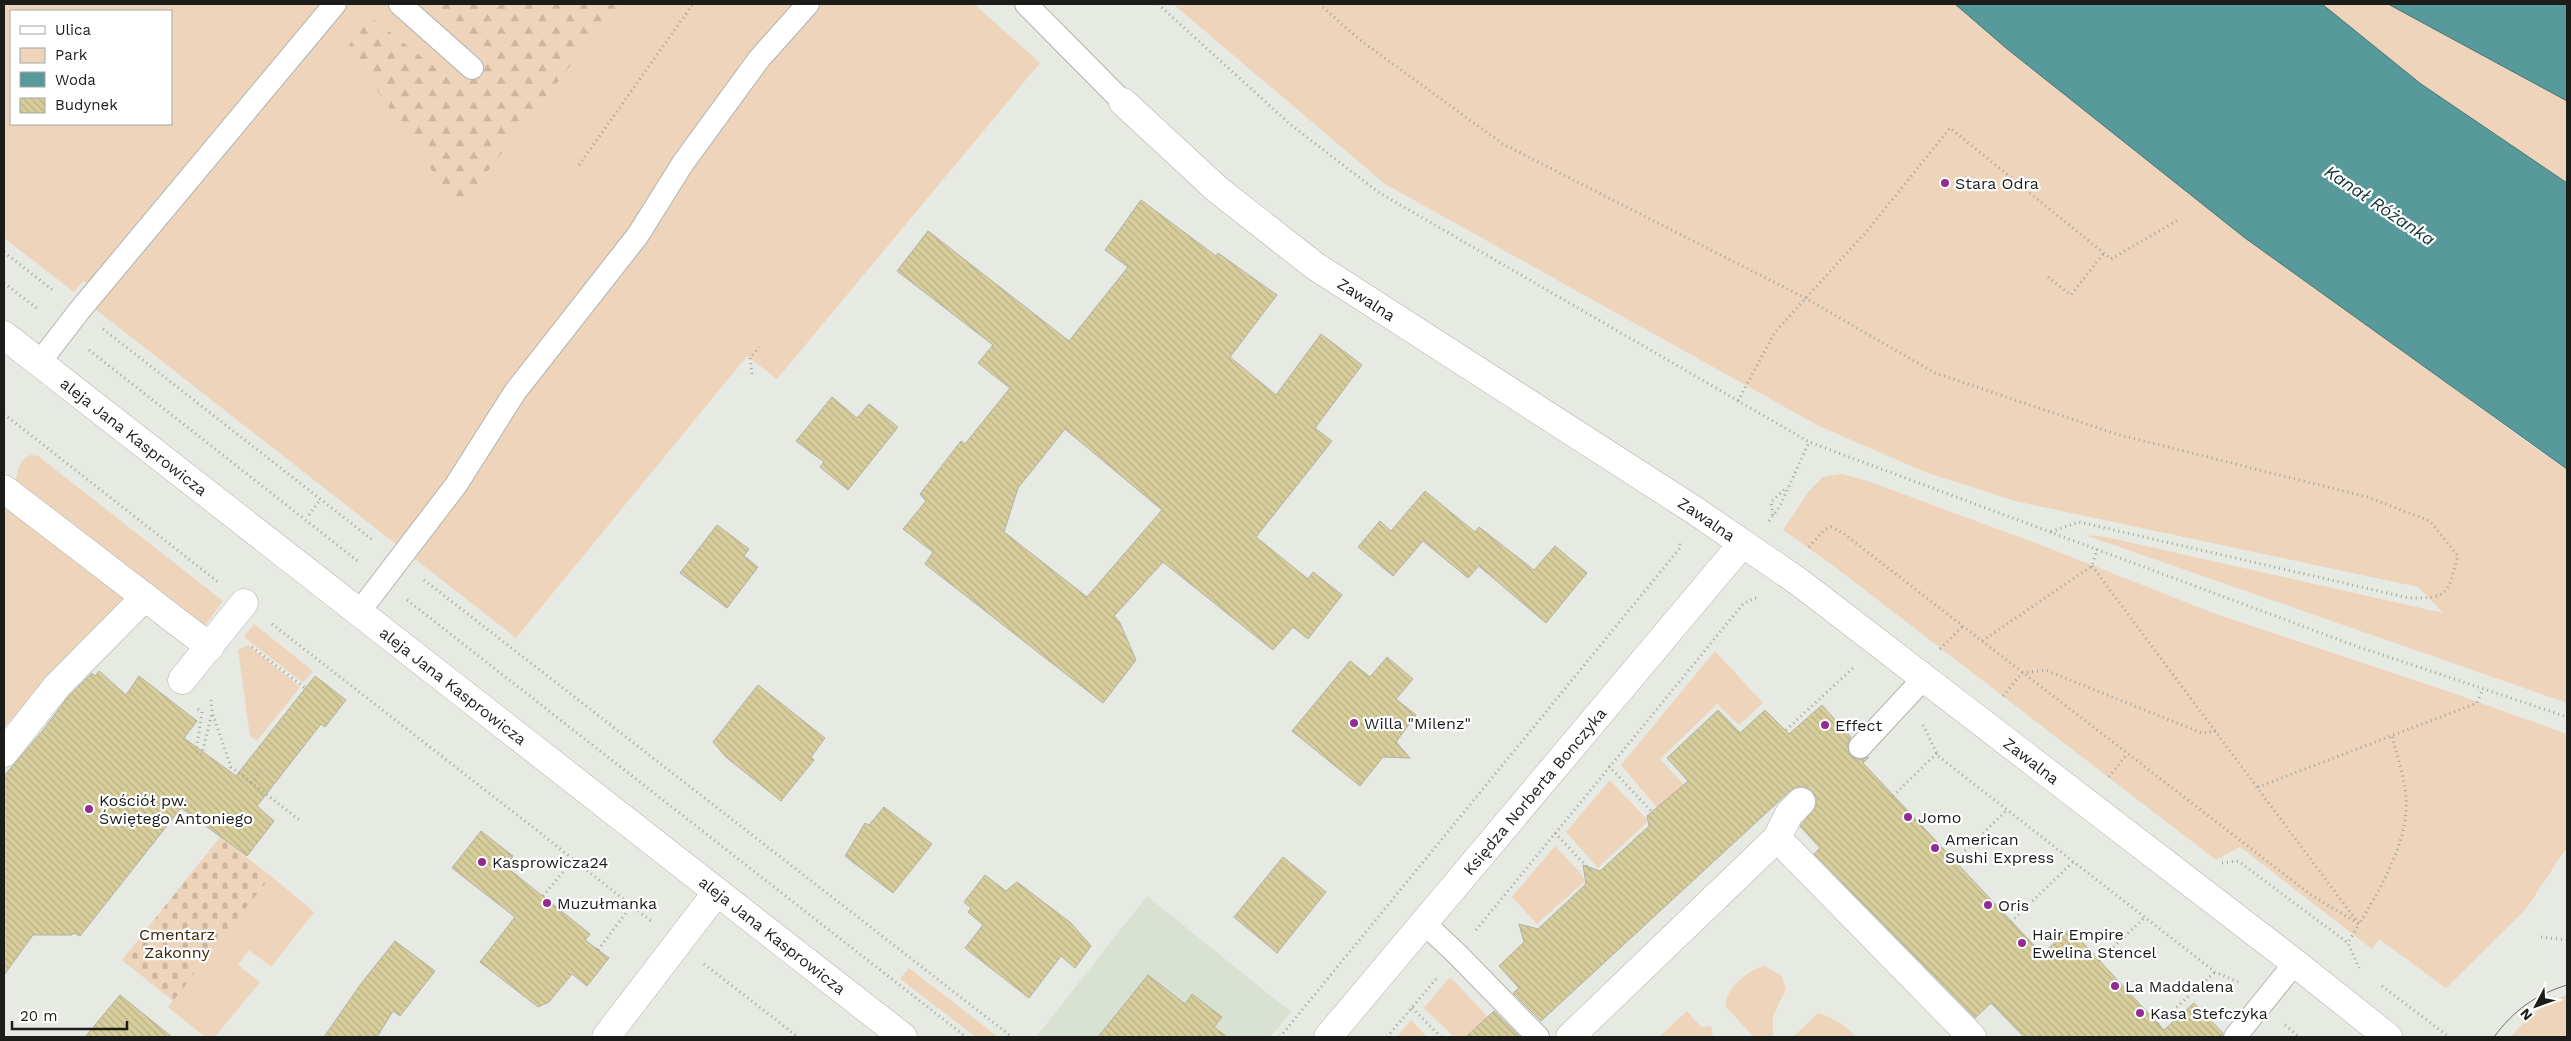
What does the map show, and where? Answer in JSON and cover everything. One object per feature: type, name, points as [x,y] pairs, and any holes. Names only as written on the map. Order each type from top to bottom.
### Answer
[{"type":"street","name":"Zawalna","points":[[1123,102],[1218,190],[1315,266],[1694,510],[1799,582],[1925,677],[2388,1037]]},
{"type":"street","name":"aleja Jana Kasprowicza","points":[[4,335],[903,1037]]},
{"type":"street","points":[[4,489],[145,597],[218,637]]},
{"type":"street","name":"Księdza Norberta Bonczyka","points":[[1328,1037],[1422,922],[1742,544]]},
{"type":"street","points":[[4,753],[58,686],[145,597]]},
{"type":"street","points":[[182,680],[244,603]]},
{"type":"street","points":[[1570,1037],[1777,838],[1789,814],[1802,802]]},
{"type":"street","points":[[1777,838],[1972,1037]]},
{"type":"street","points":[[606,1037],[717,892]]},
{"type":"lane","points":[[40,363],[79,311],[335,4]]},
{"type":"lane","points":[[400,4],[472,68]]},
{"type":"lane","points":[[360,612],[382,580],[456,485],[515,392],[638,235],[683,163],[759,59],[808,4]]},
{"type":"lane","name":"Zawalna","points":[[1026,4],[1123,102]]},
{"type":"lane","points":[[1860,746],[1925,677]]},
{"type":"lane","points":[[1422,922],[1457,954],[1538,1037]]},
{"type":"lane","points":[[2235,1037],[2295,963]]},
{"type":"path","points":[[579,165],[693,4]]},
{"type":"path","points":[[1158,4],[1291,125],[1378,192],[1810,442],[2352,645],[2567,717]]},
{"type":"path","points":[[1319,4],[1360,40],[1503,144],[1807,299],[1935,372],[2116,434],[2367,497],[2430,521],[2458,556],[2448,589],[2436,598],[2409,598],[2079,522],[2050,532]]},
{"type":"path","points":[[1738,401],[1776,332],[1852,247],[1950,128],[2111,259],[2178,220]]},
{"type":"path","points":[[4,252],[1012,1037]]},
{"type":"path","points":[[2048,277],[2071,295],[2103,254]]},
{"type":"path","points":[[4,283],[45,316]]},
{"type":"path","points":[[83,346],[966,1037]]},
{"type":"path","points":[[752,374],[750,358],[759,347]]},
{"type":"path","points":[[4,414],[574,859],[798,1037]]},
{"type":"path","points":[[1774,515],[1771,502],[1789,485],[1810,442]]},
{"type":"path","points":[[309,515],[321,500]]},
{"type":"path","points":[[1806,552],[1824,530],[1831,527],[1843,533],[2311,896],[2358,924]]},
{"type":"path","points":[[1280,1037],[1680,548],[1679,540]]},
{"type":"path","points":[[1982,641],[2092,566],[2097,549]]},
{"type":"path","points":[[2092,566],[2358,924]]},
{"type":"path","points":[[1474,933],[1743,604],[1756,598]]},
{"type":"path","points":[[1938,652],[1962,627]]},
{"type":"path","points":[[202,712],[196,751],[202,754],[212,712],[218,637],[305,688]]},
{"type":"path","points":[[1786,730],[1853,668]]},
{"type":"path","points":[[2000,701],[2022,673],[2045,670],[2202,733],[2216,731]]},
{"type":"path","points":[[2258,787],[2477,703],[2483,689]]},
{"type":"path","points":[[212,712],[230,767],[302,822]]},
{"type":"path","points":[[1917,720],[1925,726],[1938,756],[2215,972],[2267,998],[2285,1011],[2285,1026],[2299,1037]]},
{"type":"path","points":[[2348,943],[2372,903],[2400,841],[2406,812],[2403,777],[2392,736]]},
{"type":"path","points":[[1893,796],[1937,753]]},
{"type":"path","points":[[2105,782],[2128,754]]},
{"type":"path","points":[[1609,766],[1652,812]]},
{"type":"path","points":[[251,783],[259,773]]},
{"type":"path","points":[[1954,861],[2007,810]]},
{"type":"path","points":[[1555,833],[1590,870]]},
{"type":"path","points":[[544,896],[574,859]]},
{"type":"path","points":[[2011,922],[2073,862]]},
{"type":"path","points":[[598,950],[632,905]]},
{"type":"path","points":[[2099,961],[2144,918]]},
{"type":"path","points":[[2541,936],[2567,940]]},
{"type":"path","points":[[1387,1037],[1442,972]]},
{"type":"path","points":[[2158,1024],[2215,972]]},
{"type":"path","points":[[2385,988],[2449,1037]]},
{"type":"path","points":[[1412,1008],[1440,1037]]},
{"type":"shaded area","points":[[1147,896],[1291,1012],[1270,1037],[1036,1037]]},
{"type":"green space","points":[[4,4],[437,4],[486,58],[463,89],[368,15],[458,209],[619,4],[974,4],[1040,63],[777,379],[747,356],[516,638],[94,308],[96,291],[83,281],[74,292],[4,238]]},
{"type":"green space","points":[[437,4],[619,4],[458,209],[348,47],[368,15],[463,89],[486,58]]},
{"type":"green space","points":[[1173,4],[1955,4],[2166,175],[2528,443],[2567,469],[2567,703],[2085,535],[2106,537],[2443,613],[2418,587],[2015,501],[1925,472],[1819,426],[1385,184]]},
{"type":"green space","points":[[2322,4],[2388,4],[2567,101],[2567,183],[2421,84]]},
{"type":"green space","points":[[31,455],[38,456],[223,601],[203,628],[16,480],[18,468],[24,459]]},
{"type":"green space","points":[[1842,474],[1868,481],[2054,550],[2213,613],[2450,692],[2567,734],[2567,847],[2526,909],[2446,988],[2379,939],[2372,949],[2240,847],[2216,860],[1835,567],[1783,530],[1809,491],[1823,477]]},
{"type":"green space","points":[[7,504],[126,599],[4,727],[4,509]]},
{"type":"green space","points":[[254,624],[313,671],[303,683],[244,637]]},
{"type":"green space","points":[[248,645],[300,687],[257,741],[250,736],[238,650]]},
{"type":"green space","points":[[1715,651],[1763,703],[1739,725],[1717,704],[1660,759],[1685,786],[1659,810],[1621,765]]},
{"type":"green space","points":[[1610,780],[1648,821],[1598,868],[1566,832]]},
{"type":"green space","name":"Cmentarz Zakonny","points":[[220,837],[271,876],[173,1001],[122,960]]},
{"type":"green space","points":[[1555,846],[1582,875],[1585,881],[1537,924],[1512,897]]},
{"type":"green space","points":[[271,876],[314,912],[271,967],[249,950],[238,965],[260,982],[215,1037],[205,1037],[168,1007]]},
{"type":"green space","points":[[1764,966],[1781,975],[1786,989],[1773,1016],[1773,1036],[1754,1037],[1726,1007],[1726,1000],[1738,981]]},
{"type":"green space","points":[[909,968],[998,1037],[976,1037],[900,979]]},
{"type":"green space","points":[[1450,977],[1488,1017],[1467,1037],[1454,1037],[1424,1008]]},
{"type":"green space","points":[[2567,995],[2567,1037],[2511,1037],[2536,1012],[2551,1002]]},
{"type":"green space","points":[[1687,1011],[1701,1027],[1711,1026],[1713,1037],[1659,1037]]},
{"type":"green space","points":[[1818,1013],[1839,1022],[1856,1037],[1793,1037]]},
{"type":"green space","points":[[1411,1020],[1427,1037],[1397,1037]]},
{"type":"water","name":"Kanał Różanka","points":[[1955,4],[2322,4],[2421,84],[2567,183],[2567,469],[2245,238],[2006,48]]},
{"type":"water","points":[[2388,4],[2567,4],[2567,101]]},
{"type":"building","points":[[1141,200],[1216,256],[1218,253],[1277,295],[1230,357],[1276,395],[1321,334],[1362,365],[1315,428],[1332,441],[1256,537],[1308,579],[1313,572],[1342,595],[1308,639],[1293,627],[1273,650],[1163,562],[1114,616],[1120,623],[1136,660],[1103,703],[925,564],[933,552],[903,529],[926,501],[920,494],[961,441],[965,444],[1010,388],[978,363],[993,345],[897,271],[928,231],[1069,341],[1128,267],[1105,250]],"holes":[[[1065,429],[1162,510],[1087,597],[1004,532],[1018,488]]]},
{"type":"building","points":[[832,397],[857,418],[869,404],[898,427],[848,490],[820,467],[824,462],[796,441]]},
{"type":"building","points":[[1425,491],[1475,532],[1479,527],[1534,570],[1555,546],[1587,573],[1546,623],[1479,566],[1468,578],[1423,541],[1393,576],[1358,547],[1380,521],[1391,531]]},
{"type":"building","points":[[717,525],[749,549],[744,556],[758,567],[727,608],[680,573]]},
{"type":"building","name":"Willa \"Milenz\"","points":[[1387,657],[1413,679],[1396,699],[1416,715],[1396,742],[1410,758],[1383,757],[1360,786],[1292,731],[1350,661],[1370,677]]},
{"type":"building","name":"Kościół pw. Świętego Antoniego","points":[[99,671],[126,695],[139,676],[197,721],[184,738],[236,776],[315,676],[346,700],[325,727],[321,724],[257,806],[274,821],[247,856],[181,808],[80,936],[74,933],[72,935],[33,935],[4,975],[4,776],[44,729],[67,698],[92,673],[95,676]]},
{"type":"building","points":[[758,685],[825,738],[811,757],[814,760],[781,801],[727,758],[713,742]]},
{"type":"building","points":[[1822,705],[1851,737],[1847,745],[1851,756],[1858,760],[1869,757],[1863,763],[2042,954],[2070,929],[2164,1030],[2194,1003],[2223,1033],[2222,1037],[2024,1037],[1991,1003],[1975,1018],[1814,854],[1820,848],[1800,826],[1816,806],[1816,798],[1812,791],[1805,787],[1796,787],[1790,791],[1541,1021],[1513,993],[1519,988],[1499,966],[1524,942],[1519,924],[1538,929],[1586,884],[1583,865],[1600,871],[1649,826],[1647,816],[1688,781],[1667,758],[1718,710],[1740,733],[1765,710],[1789,734]]},
{"type":"building","points":[[884,807],[932,844],[893,893],[845,856],[865,823],[869,825]]},
{"type":"building","points":[[481,831],[513,856],[505,866],[590,934],[585,940],[609,958],[587,986],[572,974],[549,1002],[538,1007],[480,962],[515,917],[452,868]]},
{"type":"building","points":[[1283,857],[1326,892],[1277,953],[1234,917]]},
{"type":"building","points":[[985,875],[1006,891],[1017,882],[1071,923],[1091,946],[1075,968],[1061,956],[1029,998],[965,948],[983,925],[968,912],[971,908],[964,902]]},
{"type":"building","points":[[395,941],[435,971],[400,1016],[393,1011],[377,1037],[324,1037],[360,985]]},
{"type":"building","points":[[1148,975],[1185,1004],[1192,994],[1222,1017],[1214,1027],[1227,1037],[1098,1037]]},
{"type":"building","points":[[120,995],[172,1037],[85,1037]]},
{"type":"building","points":[[1494,1011],[1520,1037],[1466,1037]]},
{"type":"tram line","points":[[2494,1037],[2517,1011],[2535,999],[2567,985]]},
{"type":"place","name":"Stara Odra","points":[[1945,183]]},
{"type":"place","name":"Willa \"Milenz\"","points":[[1354,723]]},
{"type":"place","name":"Effect","points":[[1825,725]]},
{"type":"place","name":"Kościół pw. Świętego Antoniego","points":[[89,809]]},
{"type":"place","name":"Jomo","points":[[1908,817]]},
{"type":"place","name":"American Sushi Express","points":[[1935,848]]},
{"type":"place","name":"Kasprowicza24","points":[[482,862]]},
{"type":"place","name":"Muzułmanka","points":[[547,903]]},
{"type":"place","name":"Oris","points":[[1988,905]]},
{"type":"place","name":"Hair Empire Ewelina Stencel","points":[[2022,943]]},
{"type":"place","name":"La Maddalena","points":[[2115,986]]},
{"type":"place","name":"Kasa Stefczyka","points":[[2140,1013]]}]
